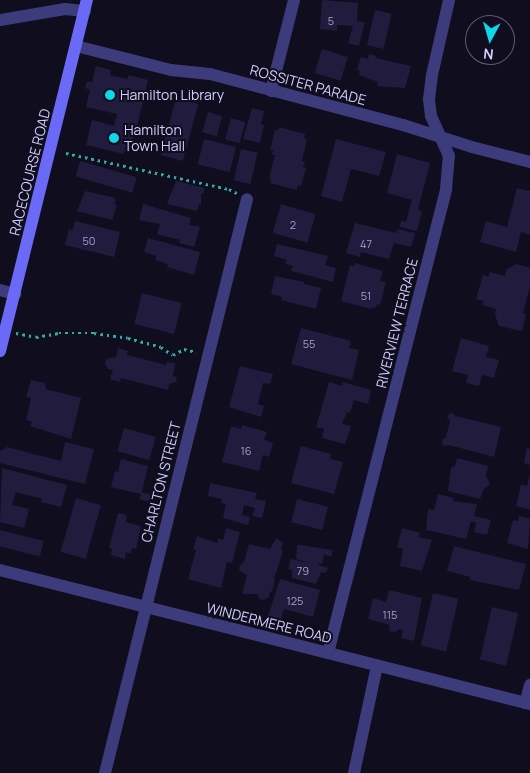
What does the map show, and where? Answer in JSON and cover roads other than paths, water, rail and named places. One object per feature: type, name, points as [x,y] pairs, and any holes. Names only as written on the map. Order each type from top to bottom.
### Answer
[{"type":"street","points":[[271,91],[294,0]]},
{"type":"street","name":"RIVERVIEW TERRACE","points":[[328,653],[443,202],[449,159],[431,116],[429,99],[432,75],[449,0]]},
{"type":"street","points":[[0,20],[86,6]]},
{"type":"street","name":"RACECOURSE ROAD","points":[[0,351],[86,6]]},
{"type":"street","name":"ROSSITER PARADE","points":[[76,46],[171,70],[210,74],[403,125],[530,162]]},
{"type":"street","name":"CHARLTON STREET","points":[[105,773],[247,198]]},
{"type":"street","points":[[0,290],[15,294]]},
{"type":"street","name":"WINDERMERE ROAD","points":[[0,570],[528,704]]},
{"type":"street","points":[[354,773],[377,666]]},
{"type":"street","points":[[528,704],[530,685]]},
{"type":"place","name":"Hamilton Library","points":[[110,95]]},
{"type":"place","name":"Hamilton Town Hall","points":[[114,138]]}]
